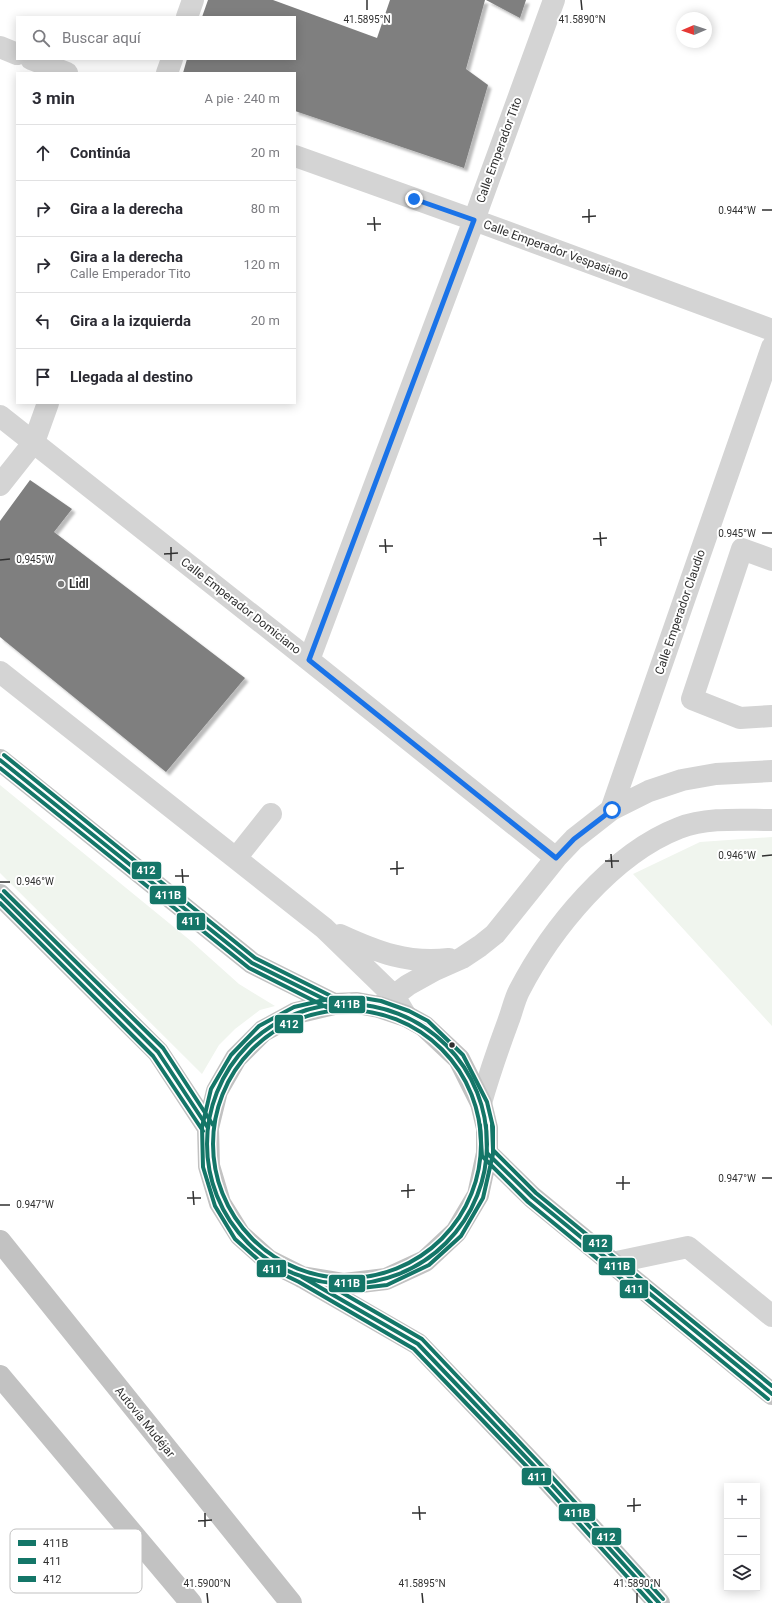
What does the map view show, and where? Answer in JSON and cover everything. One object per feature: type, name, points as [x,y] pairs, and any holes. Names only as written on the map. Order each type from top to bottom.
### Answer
[{"type":"highway","points":[[0,760],[252,963],[334,1004]]},
{"type":"highway","points":[[0,895],[158,1052],[208,1128]]},
{"type":"highway","points":[[302,1277],[344,1284],[386,1279],[425,1261],[456,1232],[478,1195],[487,1153],[487,1128],[481,1103],[460,1059],[424,1026],[406,1016],[387,1001],[334,1004],[296,1013],[263,1031],[236,1058],[217,1091],[208,1128],[209,1166],[220,1203],[240,1235],[268,1260],[302,1277],[418,1344],[538,1470],[660,1603]]},
{"type":"highway","points":[[487,1153],[532,1197],[772,1394]]},
{"type":"highway","name":"Autovía Mudéjar","points":[[0,1241],[291,1603]]},
{"type":"highway","points":[[0,1376],[129,1529]]},
{"type":"highway","points":[[142,1545],[191,1603]]},
{"type":"street","points":[[187,16],[193,0]]},
{"type":"street","name":"Calle Emperador Tito","points":[[309,660],[474,220],[554,0]]},
{"type":"street","points":[[0,47],[16,54]]},
{"type":"street","points":[[34,60],[64,72]]},
{"type":"street","points":[[167,72],[172,60]]},
{"type":"street","name":"Calle Emperador Vespasiano","points":[[296,156],[474,220],[772,330]]},
{"type":"street","name":"Calle Emperador Claudio","points":[[612,810],[772,347]]},
{"type":"street","points":[[0,485],[34,442],[48,404]]},
{"type":"street","name":"Calle Emperador Domiciano","points":[[0,416],[309,660],[556,858]]},
{"type":"street","points":[[772,560],[742,549],[692,699],[740,718],[772,716]]},
{"type":"street","points":[[0,672],[324,928],[387,1001],[408,985],[428,973],[462,958],[495,934],[556,858],[574,839],[612,810],[650,791],[682,780],[716,774],[772,771]]},
{"type":"street","points":[[236,858],[271,814]]},
{"type":"street","points":[[481,1103],[494,1060],[519,992],[555,932],[596,886],[626,859],[652,841],[680,828],[710,821],[772,820]]},
{"type":"street","points":[[324,928],[390,956],[425,961],[462,958]]},
{"type":"street","points":[[612,1263],[688,1247],[772,1316]]},
{"type":"shaded area","points":[[0,785],[191,941],[239,984],[275,1006],[260,1010],[235,1029],[219,1045],[202,1074],[0,873]]},
{"type":"shaded area","points":[[772,837],[772,1026],[633,874],[700,842]]},
{"type":"building","points":[[208,0],[273,0],[377,38],[390,0],[485,0],[466,69],[488,85],[464,168],[296,111],[296,72],[183,72],[187,60],[296,60],[296,16],[202,16]]},
{"type":"building","points":[[486,0],[526,0],[520,18]]},
{"type":"building","name":"Lidl","points":[[30,480],[72,509],[54,532],[245,678],[166,772],[0,637],[0,521]]},
{"type":"transit line","name":"412","points":[[4,755],[255,958],[335,998],[349,997]]},
{"type":"transit line","name":"411B","points":[[0,760],[252,963],[334,1004],[349,1003]]},
{"type":"transit line","name":"411","points":[[0,768],[249,968],[332,1010],[349,1009]]},
{"type":"transit line","name":"412","points":[[4,891],[163,1048],[213,1125]]},
{"type":"transit line","name":"411B","points":[[0,895],[158,1052],[208,1128]]},
{"type":"transit line","name":"411","points":[[0,903],[153,1056],[203,1131]]},
{"type":"transit line","name":"411","points":[[334,1288],[344,1290],[387,1285],[429,1265],[461,1236],[483,1198],[493,1154],[493,1127],[487,1102],[463,1055],[428,1021],[409,1011],[381,1001],[357,997],[333,998],[294,1007],[259,1026],[231,1055],[211,1089],[202,1127],[203,1167],[215,1206],[235,1239],[264,1265],[299,1282],[414,1349],[534,1474],[651,1603]]},
{"type":"transit line","name":"411B","points":[[347,1004],[388,1010],[425,1028],[446,1045],[463,1066],[481,1103],[487,1144],[481,1185],[463,1222],[446,1243],[425,1260],[388,1278],[347,1284],[306,1278],[269,1260],[248,1243],[231,1222],[213,1185],[207,1144],[213,1103],[231,1066],[248,1045],[269,1028],[306,1010],[347,1004]]},
{"type":"transit line","name":"412","points":[[347,1010],[386,1016],[410,1026],[432,1041],[450,1059],[465,1081],[475,1105],[481,1144],[475,1183],[465,1207],[450,1229],[432,1247],[410,1262],[386,1272],[347,1278],[308,1272],[284,1262],[262,1247],[244,1229],[229,1207],[219,1183],[213,1144],[219,1105],[229,1081],[244,1059],[262,1041],[284,1026],[308,1016],[347,1010]]},
{"type":"transit line","name":"411","points":[[480,1125],[482,1156],[528,1202],[768,1399]]},
{"type":"transit line","name":"411B","points":[[486,1125],[487,1153],[532,1197],[772,1394]]},
{"type":"transit line","name":"412","points":[[492,1125],[493,1150],[536,1193],[772,1386]]},
{"type":"transit line","name":"411B","points":[[302,1277],[418,1344],[538,1470],[659,1603]]},
{"type":"transit line","name":"412","points":[[334,1288],[422,1339],[542,1466],[663,1599]]},
{"type":"place","name":"Lidl","points":[[61,584]]},
{"type":"route","points":[[414,199],[474,220],[309,660],[556,858],[574,839],[612,810]]}]
